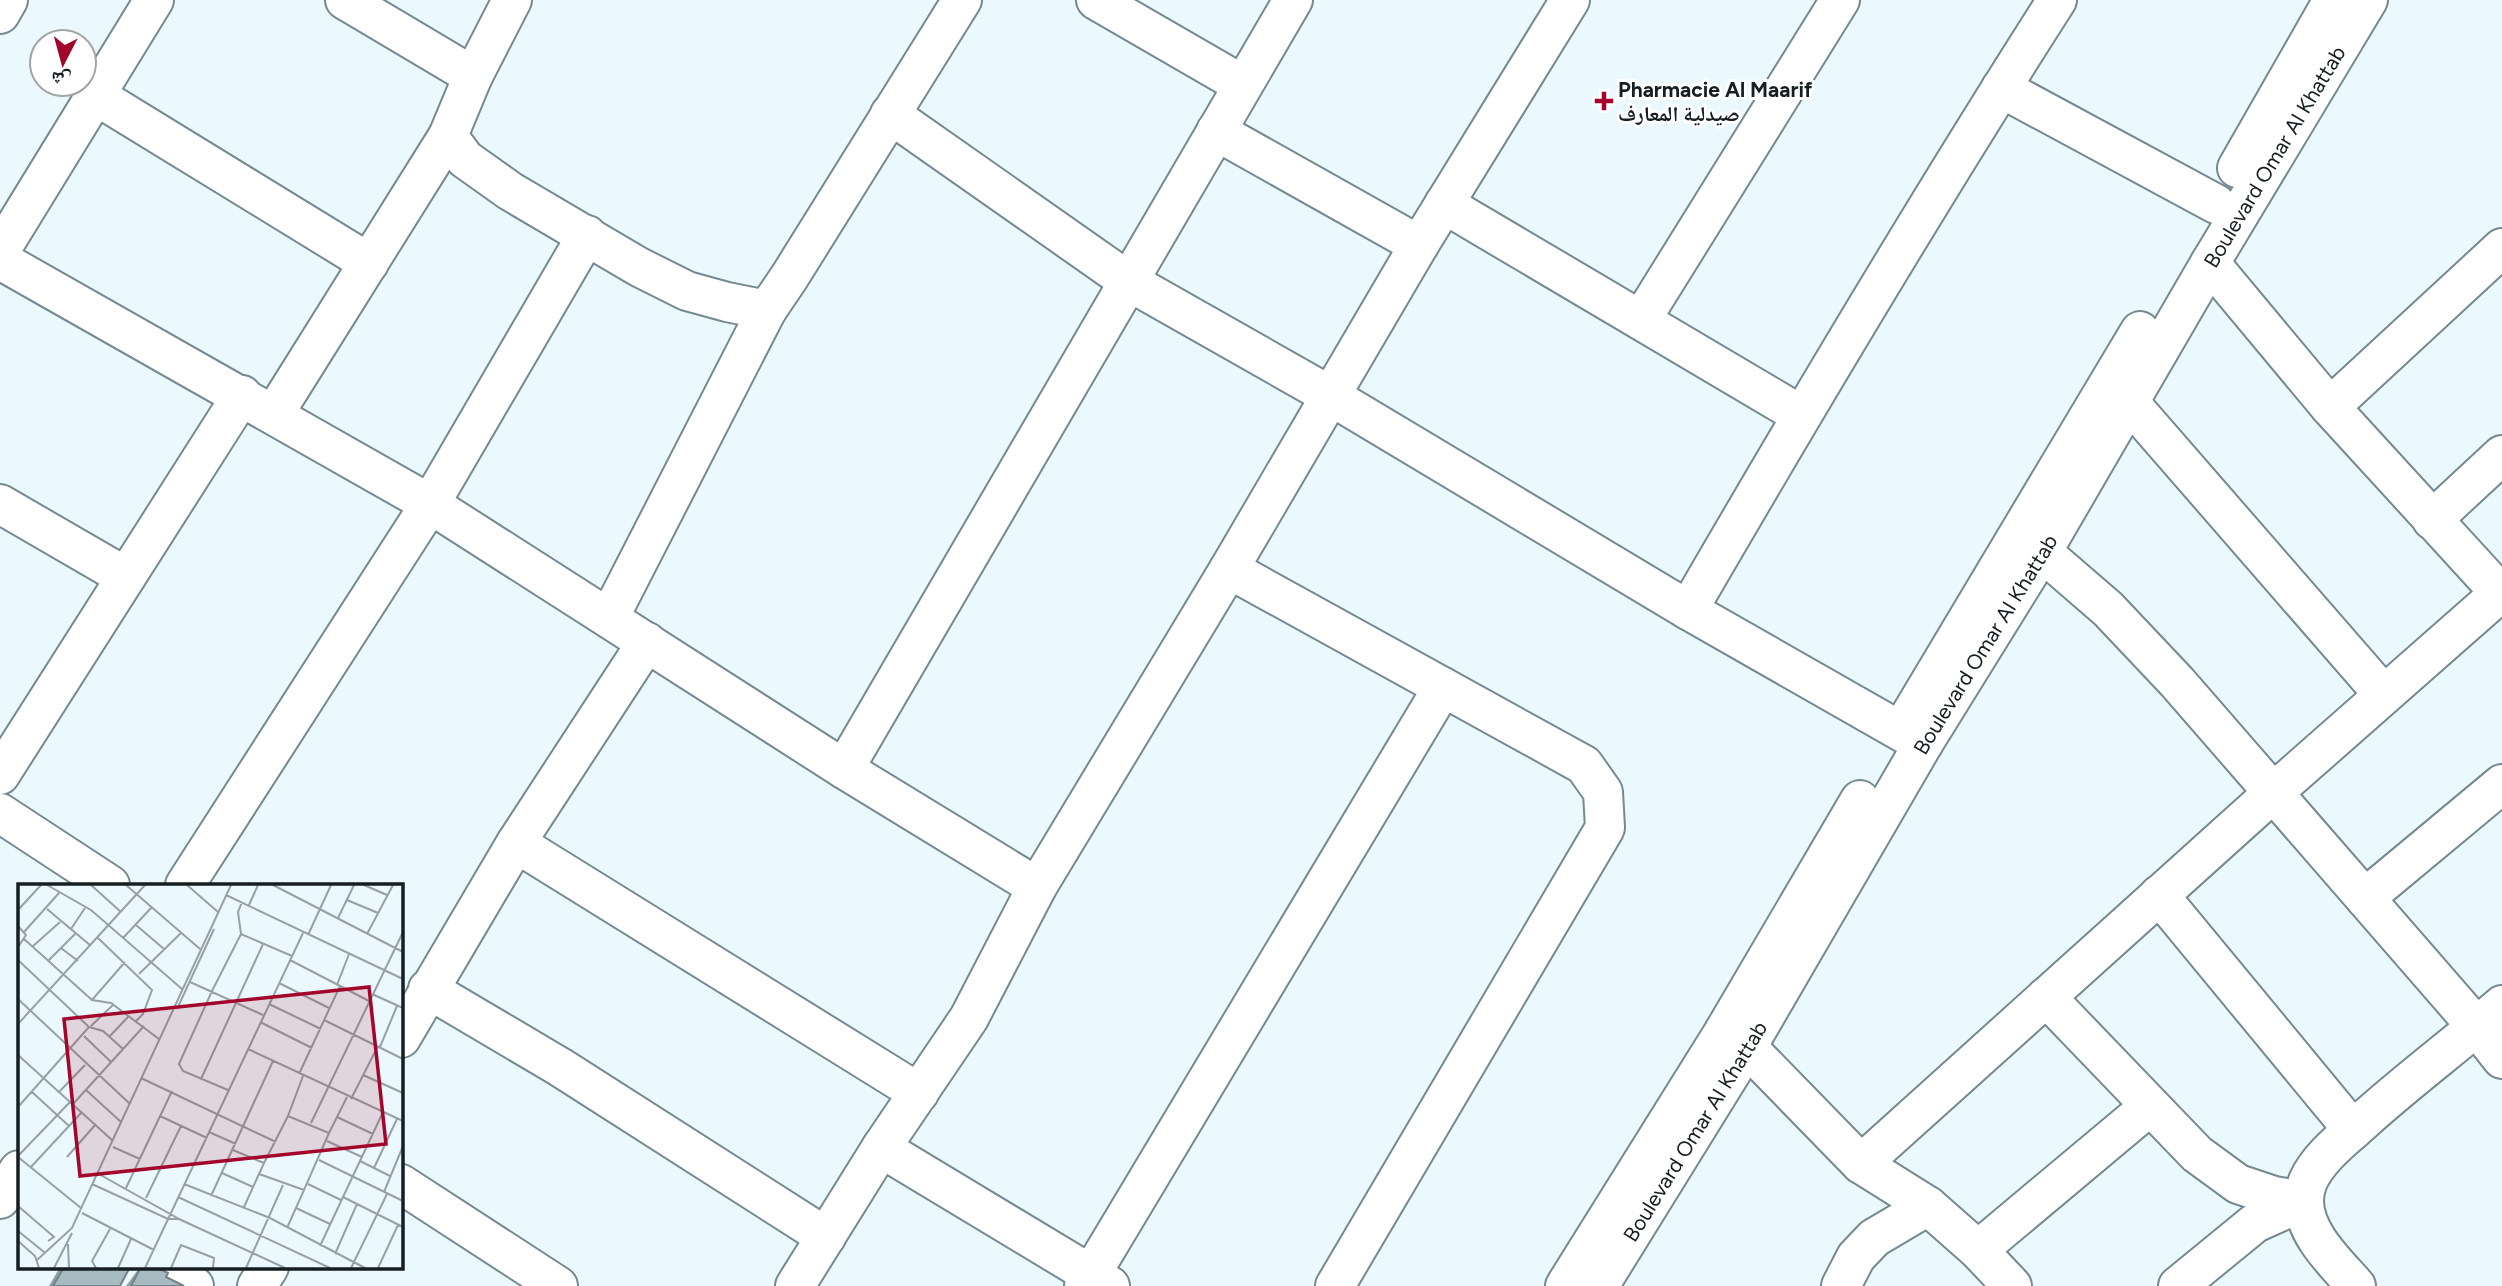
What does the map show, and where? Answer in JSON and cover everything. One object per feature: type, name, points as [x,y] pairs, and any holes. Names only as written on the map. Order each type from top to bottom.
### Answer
[{"type":"street","points":[[0,14],[8,0]]},
{"type":"street","points":[[98,91],[154,0]]},
{"type":"street","points":[[345,0],[473,76]]},
{"type":"street","points":[[274,414],[448,136],[473,76],[512,0]]},
{"type":"street","points":[[609,618],[767,310],[962,0]]},
{"type":"street","points":[[1096,0],[1242,85]]},
{"type":"street","points":[[844,769],[1293,0]]},
{"type":"street","points":[[795,1286],[881,1148],[985,991],[1037,887],[1229,569],[1419,245],[1570,0]]},
{"type":"street","points":[[1641,320],[1840,0]]},
{"type":"street","points":[[1688,610],[1801,415],[2057,0]]},
{"type":"street","name":"Boulevard Omar Al Khattab","points":[[1599,1286],[1747,1047],[1912,737],[2216,204],[2352,3]]},
{"type":"street","name":"Boulevard Omar Al Khattab","points":[[1565,1286],[1912,737],[2042,552],[2210,262],[2352,3]]},
{"type":"street","points":[[2001,88],[2216,204]]},
{"type":"street","points":[[0,251],[94,98]]},
{"type":"street","points":[[98,98],[369,263]]},
{"type":"street","points":[[890,114],[1128,281],[1329,395],[1688,610],[1912,737]]},
{"type":"street","points":[[1216,131],[1419,245]]},
{"type":"street","points":[[448,136],[465,159],[499,183],[639,267],[687,290],[767,310]]},
{"type":"street","points":[[1444,204],[1801,415]]},
{"type":"street","points":[[186,884],[430,504],[587,235]]},
{"type":"street","points":[[2330,407],[2502,248]]},
{"type":"street","points":[[0,260],[430,504],[844,769],[1037,887]]},
{"type":"street","points":[[1861,1164],[2274,792],[2501,594],[2330,407],[2210,262]]},
{"type":"street","points":[[0,775],[242,396]]},
{"type":"street","points":[[2129,402],[2384,695]]},
{"type":"street","points":[[2432,520],[2502,455]]},
{"type":"street","points":[[0,504],[126,577]]},
{"type":"street","points":[[2042,552],[2108,609],[2177,682],[2365,898],[2489,1016],[2502,1059]]},
{"type":"street","points":[[1229,569],[1584,765],[1603,792],[1605,828],[1335,1286]]},
{"type":"street","points":[[402,1036],[516,843],[647,642]]},
{"type":"street","points":[[881,1148],[1095,1282],[1443,687]]},
{"type":"street","points":[[2365,898],[2502,785]]},
{"type":"street","points":[[0,813],[108,884]]},
{"type":"street","points":[[516,843],[919,1093]]},
{"type":"street","points":[[2159,895],[2353,1130]]},
{"type":"street","points":[[428,989],[582,1081],[826,1237]]},
{"type":"street","points":[[2046,997],[2197,1154],[2238,1184],[2274,1196],[2304,1201]]},
{"type":"street","points":[[2356,1286],[2315,1237],[2307,1222],[2304,1201],[2307,1182],[2319,1164],[2353,1130],[2395,1092],[2489,1016]]},
{"type":"street","points":[[1747,1047],[1861,1164],[1928,1206],[1978,1250],[2012,1286]]},
{"type":"street","points":[[1978,1250],[2150,1106]]},
{"type":"street","points":[[402,1185],[558,1286]]},
{"type":"street","points":[[2178,1286],[2255,1223],[2304,1201]]},
{"type":"street","points":[[1842,1286],[1856,1257],[1874,1238],[1928,1206]]},
{"type":"street","points":[[166,1268],[194,1286]]},
{"type":"street","points":[[257,1286],[268,1268]]},
{"type":"building","points":[[63,1268],[129,1268],[120,1286],[53,1286]]},
{"type":"building","points":[[140,1268],[158,1268],[168,1273],[166,1277],[184,1286],[131,1286]]},
{"type":"place","name":"Pharmacie Al Maarif صيدلية المعارف","points":[[1604,101]]}]
